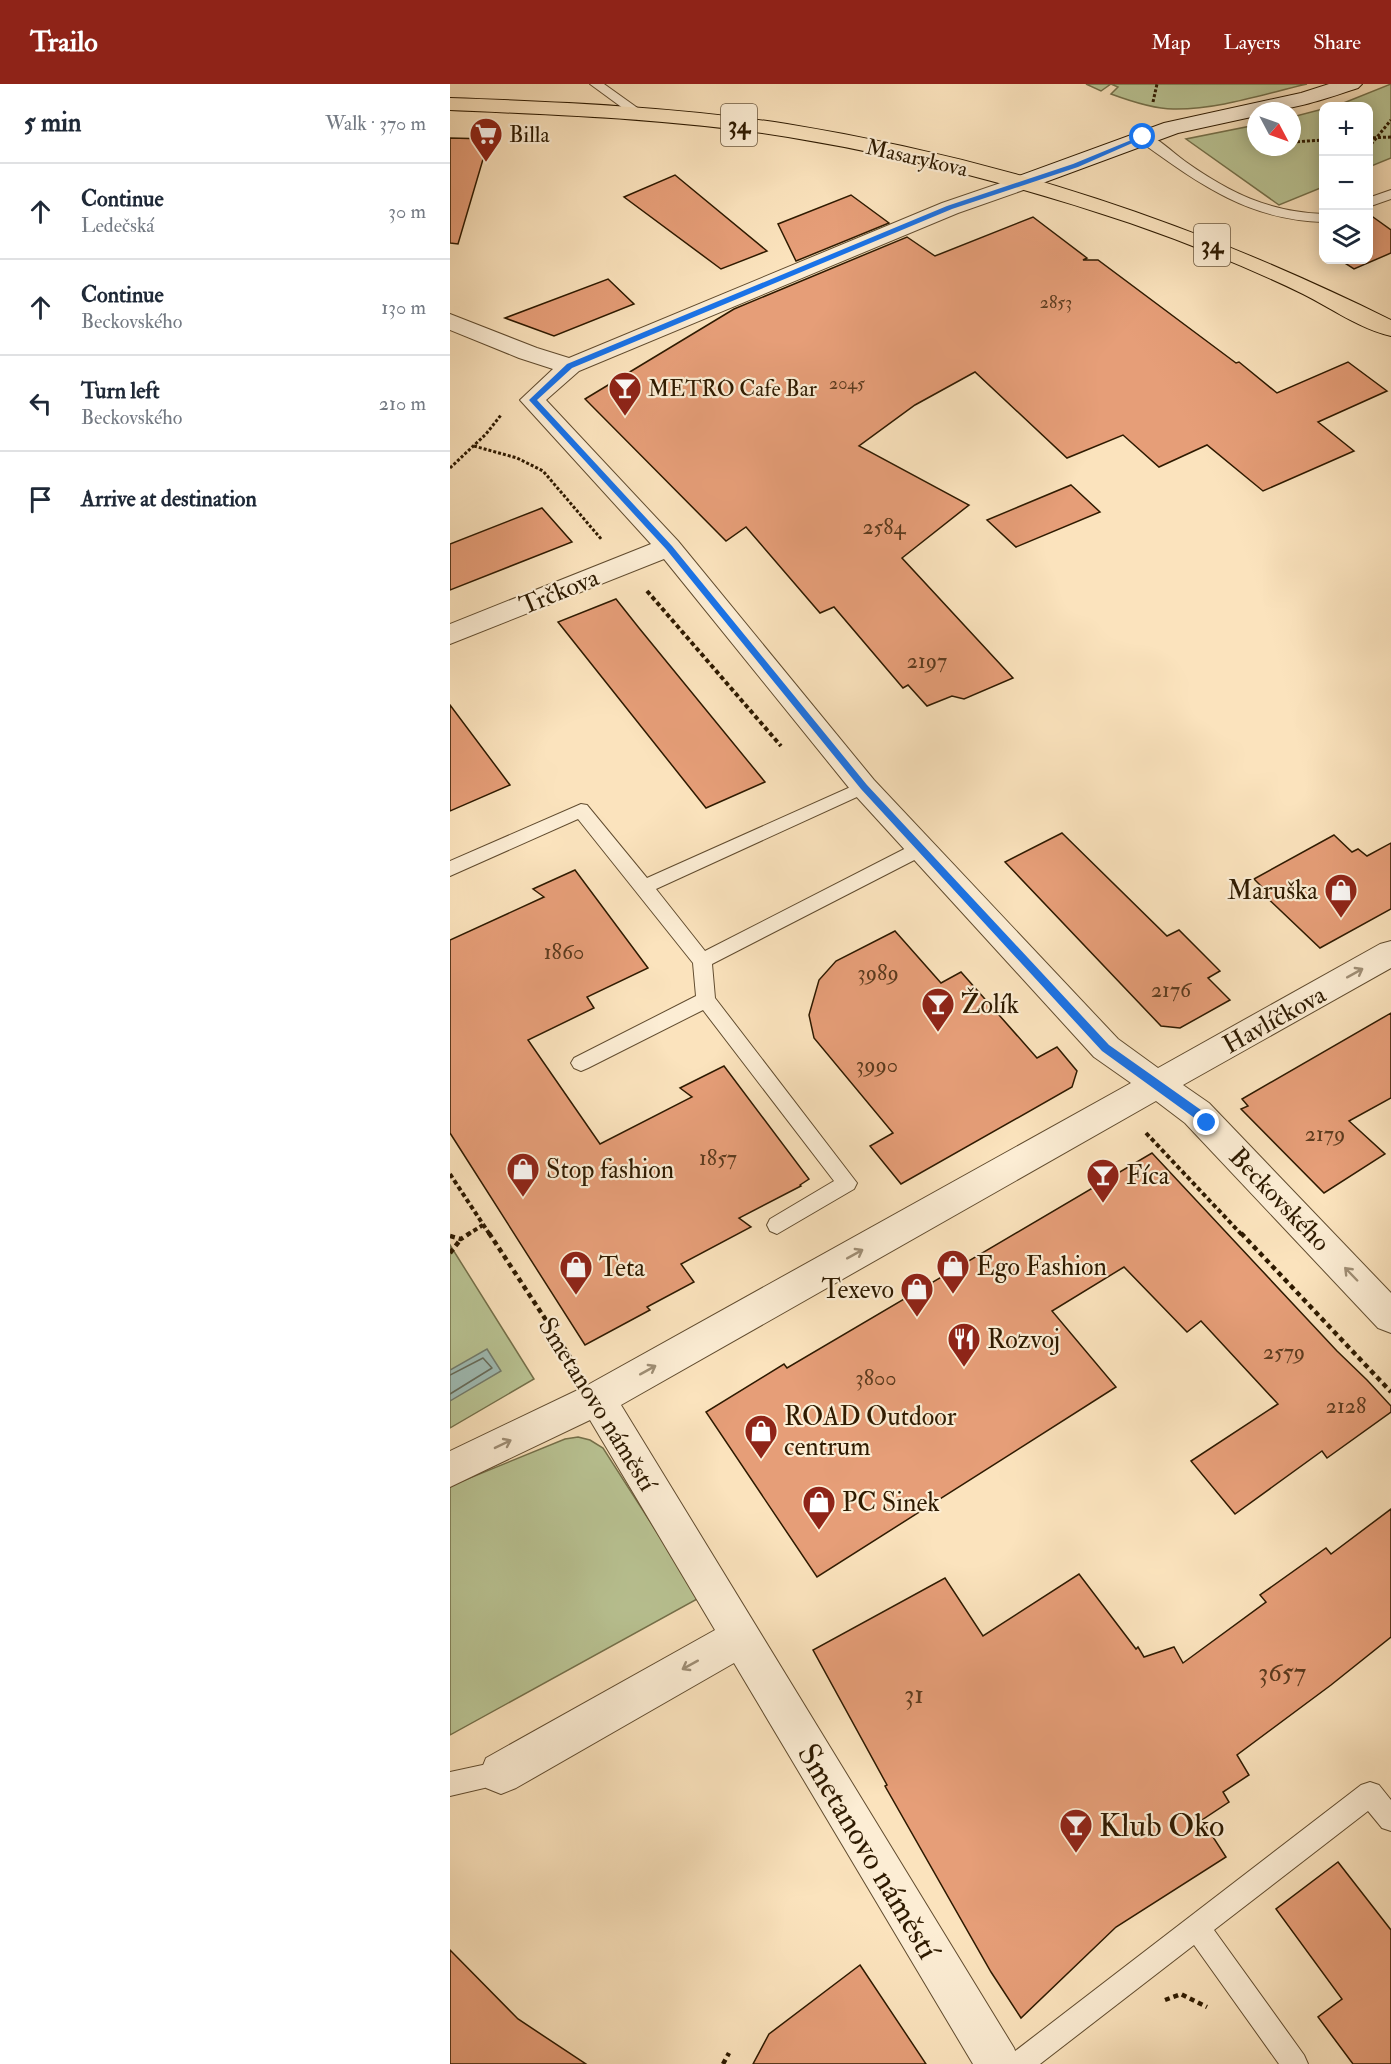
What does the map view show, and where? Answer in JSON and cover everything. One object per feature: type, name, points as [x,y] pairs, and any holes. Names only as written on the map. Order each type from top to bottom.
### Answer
[{"type":"main road","name":"Masarykova","points":[[450,104],[640,114],[804,134],[898,152],[1024,182],[1198,240],[1294,279],[1391,329]]},
{"type":"street","points":[[532,400],[570,366],[950,208],[1075,165],[1143,137],[1200,121],[1317,95],[1351,84]]},
{"type":"street","points":[[450,321],[528,353],[570,366]]},
{"type":"street","name":"Beckovského","points":[[532,400],[669,547],[864,787],[1106,1048],[1197,1113],[1391,1317]]},
{"type":"street","name":"Trčkova","points":[[450,634],[669,547]]},
{"type":"street","name":"Havlíčkova","points":[[450,1470],[597,1399],[1391,953]]},
{"type":"street","name":"Smetanovo náměstí","points":[[597,1399],[998,2064]]},
{"type":"street","points":[[501,1773],[741,1637]]},
{"type":"lane","points":[[596,84],[640,114]]},
{"type":"lane","points":[[1143,137],[1204,181],[1231,197],[1277,214],[1319,218]]},
{"type":"lane","points":[[1373,201],[1391,194]]},
{"type":"lane","points":[[644,886],[864,787]]},
{"type":"lane","points":[[450,869],[581,810],[702,961],[706,1000],[847,1184],[777,1225]]},
{"type":"lane","points":[[702,961],[922,848]]},
{"type":"lane","points":[[581,1063],[706,1000]]},
{"type":"lane","points":[[450,1784],[501,1773]]},
{"type":"lane","points":[[1019,2064],[1370,1794],[1391,1819]]},
{"type":"lane","points":[[1197,1928],[1295,2064]]},
{"type":"path","points":[[1373,142],[1391,120]]},
{"type":"path","points":[[1373,138],[1391,137]]},
{"type":"path","points":[[1301,141],[1319,140]]},
{"type":"path","points":[[450,468],[498,420],[508,401],[532,400]]},
{"type":"path","points":[[474,446],[517,458],[543,471],[608,546]]},
{"type":"path","points":[[1162,1149],[1391,1392]]},
{"type":"path","name":"Smetanovo náměstí","points":[[450,1174],[597,1399]]},
{"type":"path","points":[[450,1253],[461,1239],[483,1225]]},
{"type":"path","points":[[450,1236],[461,1239]]},
{"type":"path","points":[[1155,2004],[1181,1994],[1203,2004],[1210,2010]]},
{"type":"path","points":[[723,2064],[729,2053]]},
{"type":"green space","points":[[1086,84],[1111,84],[1101,91]]},
{"type":"green space","points":[[1111,84],[1307,84],[1223,104],[1190,109],[1166,109],[1111,94],[1118,87]]},
{"type":"green space","points":[[1391,84],[1391,158],[1373,165],[1373,102],[1346,102]]},
{"type":"green space","points":[[1319,110],[1319,189],[1279,205],[1186,139],[1247,127],[1247,156],[1301,156],[1301,115]]},
{"type":"green space","points":[[450,1245],[534,1379],[450,1428]]},
{"type":"green space","points":[[578,1437],[590,1440],[603,1448],[699,1598],[450,1735],[450,1486],[565,1439]]},
{"type":"water","points":[[487,1349],[501,1371],[450,1401],[450,1370]]},
{"type":"building","points":[[450,138],[489,139],[458,244],[450,243]]},
{"type":"building","points":[[675,175],[767,251],[721,269],[624,197]]},
{"type":"building","points":[[851,195],[889,223],[796,261],[778,224]]},
{"type":"building","points":[[1033,217],[1087,258],[1083,260],[1098,260],[1236,363],[1239,362],[1277,393],[1348,362],[1387,391],[1318,422],[1354,451],[1263,491],[1207,445],[1159,467],[1123,435],[1067,458],[975,372],[915,405],[859,446],[969,505],[902,558],[1013,678],[964,699],[952,696],[927,706],[908,685],[903,688],[834,607],[820,613],[746,527],[726,541],[585,399],[734,309],[907,237],[935,256]]},
{"type":"building","points":[[1373,217],[1391,230],[1391,253],[1373,261]]},
{"type":"building","points":[[1346,264],[1366,264],[1354,269]]},
{"type":"building","points":[[608,279],[634,304],[554,336],[505,318]]},
{"type":"building","points":[[1071,485],[1100,512],[1016,547],[987,520]]},
{"type":"building","points":[[542,508],[572,542],[450,590],[450,544]]},
{"type":"building","points":[[616,599],[765,782],[706,808],[558,622]]},
{"type":"building","points":[[450,705],[510,785],[450,811]]},
{"type":"building","points":[[1062,833],[1167,936],[1179,930],[1220,971],[1208,978],[1230,1000],[1180,1028],[1161,1026],[1005,862]]},
{"type":"building","points":[[1334,835],[1352,852],[1358,849],[1367,856],[1391,843],[1391,909],[1320,948],[1259,890],[1263,888],[1254,879]]},
{"type":"building","points":[[575,870],[648,968],[587,997],[594,1008],[528,1040],[600,1144],[692,1097],[680,1088],[724,1066],[809,1179],[801,1186],[739,1218],[751,1227],[681,1264],[694,1282],[647,1307],[650,1310],[585,1345],[450,1133],[450,940],[544,897],[533,889]]},
{"type":"building","points":[[895,931],[941,983],[961,972],[1037,1058],[1057,1047],[1077,1071],[1072,1087],[901,1184],[870,1146],[893,1133],[814,1038],[809,1015],[819,980],[836,961]]},
{"type":"building","points":[[1391,1013],[1391,1098],[1349,1121],[1385,1154],[1324,1193],[1241,1109],[1248,1106],[1242,1099]]},
{"type":"building","points":[[1152,1153],[1391,1406],[1391,1412],[1327,1458],[1322,1451],[1235,1514],[1191,1461],[1278,1404],[1201,1321],[1187,1332],[1124,1267],[1052,1311],[1116,1387],[817,1577],[706,1412],[784,1364],[787,1368]]},
{"type":"building","points":[[1391,1509],[1391,1637],[1237,1755],[1249,1775],[1223,1792],[1229,1802],[1202,1820],[1226,1857],[1116,1927],[1021,2018],[991,1972],[885,1786],[887,1785],[813,1650],[945,1578],[983,1636],[1079,1574],[1144,1657],[1174,1647],[1183,1663],[1266,1602],[1260,1595],[1326,1548],[1331,1554]]},
{"type":"building","points":[[1338,1862],[1391,1930],[1391,2064],[1353,2064],[1318,2017],[1342,1999],[1276,1909]]},
{"type":"building","points":[[450,1950],[518,2019],[586,2064],[450,2064]]},
{"type":"building","points":[[860,1965],[926,2064],[753,2064],[769,2034]]},
{"type":"place","name":"Billa","points":[[486,163]]},
{"type":"place","name":"METRO Cafe Bar","points":[[625,417]]},
{"type":"place","name":"Maruška","points":[[1341,919]]},
{"type":"place","name":"Žolík","points":[[938,1033]]},
{"type":"place","name":"Stop fashion","points":[[523,1198]]},
{"type":"place","name":"Fíca","points":[[1103,1204]]},
{"type":"place","name":"Ego Fashion","points":[[953,1295]]},
{"type":"place","name":"Teta","points":[[576,1296]]},
{"type":"place","name":"Texevo","points":[[917,1318]]},
{"type":"place","name":"Rozvoj","points":[[964,1368]]},
{"type":"place","name":"ROAD Outdoor centrum","points":[[761,1460]]},
{"type":"place","name":"PC Sinek","points":[[819,1531]]},
{"type":"place","name":"Klub Oko","points":[[1076,1854]]},
{"type":"route","points":[[1143,137],[1075,165],[950,208],[570,366],[532,400],[669,547],[864,787],[1106,1048],[1158,1084],[1207,1123]]}]
